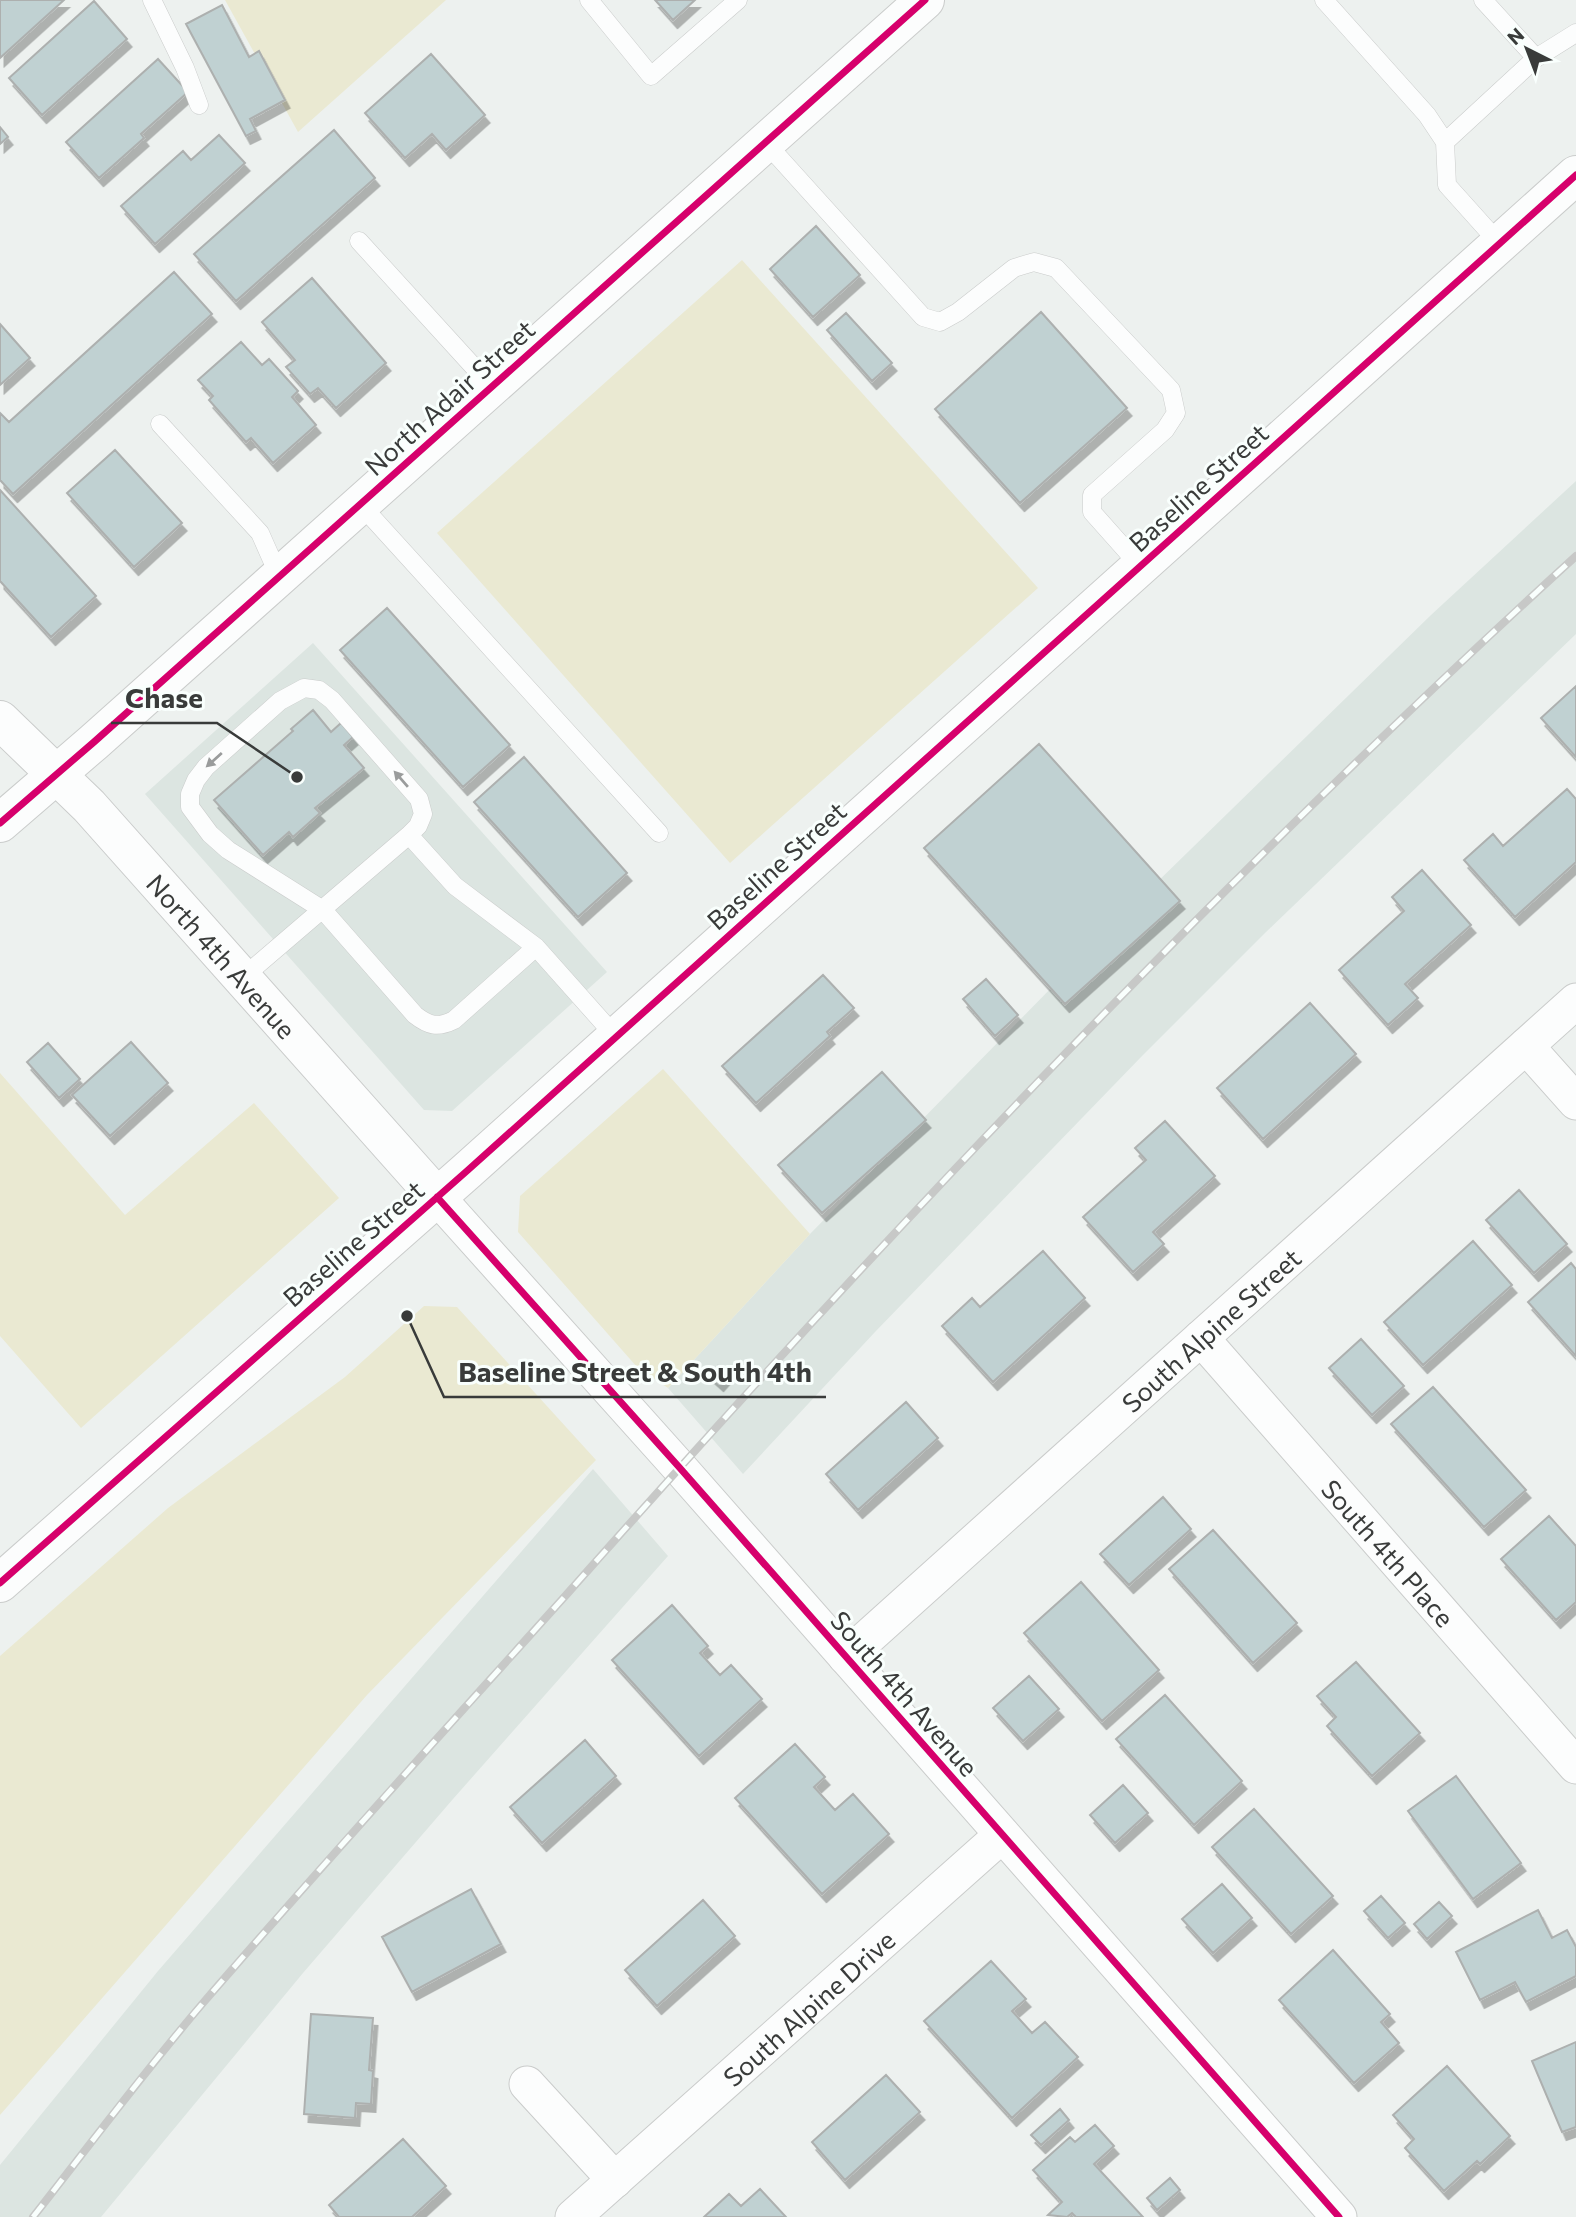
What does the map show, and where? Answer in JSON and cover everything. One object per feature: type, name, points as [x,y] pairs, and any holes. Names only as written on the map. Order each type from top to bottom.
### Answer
[{"type":"main road","name":"North Adair Street","points":[[0,823],[925,0]]},
{"type":"main road","name":"Baseline Street","points":[[0,1583],[437,1197],[1576,175]]},
{"type":"main road","name":"North 4th Avenue","points":[[0,720],[89,806],[437,1197]]},
{"type":"street","name":"South Alpine Street","points":[[846,1657],[1576,1001]]},
{"type":"street","points":[[1526,1046],[1576,1102]]},
{"type":"street","name":"South 4th Avenue","points":[[437,1197],[670,1456],[1339,2217]]},
{"type":"street","name":"South 4th Place","points":[[1201,1338],[1576,1766]]},
{"type":"street","name":"South Alpine Drive","points":[[573,2217],[1002,1835]]},
{"type":"street","points":[[527,2084],[615,2180]]},
{"type":"lane","points":[[152,0],[185,68],[199,105]]},
{"type":"lane","points":[[589,0],[651,76],[737,0]]},
{"type":"lane","points":[[1324,0],[1427,115],[1445,142],[1447,185],[1499,243]]},
{"type":"lane","points":[[1483,0],[1536,58]]},
{"type":"lane","points":[[1445,142],[1536,58],[1576,33]]},
{"type":"lane","points":[[766,143],[923,317],[940,322],[958,312],[1014,268],[1034,262],[1056,268],[1171,390],[1176,413],[1165,430],[1092,495],[1092,512],[1140,566]]},
{"type":"lane","points":[[359,241],[492,387]]},
{"type":"lane","points":[[160,424],[260,533],[279,576]]},
{"type":"lane","points":[[360,504],[659,833]]},
{"type":"lane","points":[[243,978],[323,909],[409,835],[418,826],[423,814],[418,799],[332,700],[319,690],[304,688],[281,701],[206,767],[196,780],[190,794],[190,807],[210,834],[228,850],[323,909],[415,1014],[432,1026],[442,1026],[454,1020],[536,947]]},
{"type":"lane","points":[[409,835],[455,886],[536,947],[616,1037]]},
{"type":"shaded area","points":[[1576,481],[1576,634],[1266,932],[1142,1056],[875,1332],[743,1474],[668,1388],[810,1234],[1108,930],[1431,615]]},
{"type":"shaded area","points":[[313,643],[607,972],[452,1111],[424,1110],[145,794]]},
{"type":"shaded area","points":[[593,1469],[668,1556],[303,1973],[101,2217],[0,2217],[0,2165],[158,1971]]},
{"type":"green space","points":[[225,0],[446,0],[298,132]]},
{"type":"green space","points":[[742,260],[1038,588],[730,863],[437,533]]},
{"type":"green space","points":[[663,1069],[810,1234],[668,1388],[637,1367],[518,1232],[520,1196]]},
{"type":"green space","points":[[0,1073],[125,1215],[254,1103],[339,1198],[81,1428],[0,1336]]},
{"type":"green space","points":[[424,1306],[457,1307],[596,1460],[367,1695],[0,2115],[0,1656],[168,1508],[345,1377]]},
{"type":"building","points":[[0,0],[64,0],[0,58]]},
{"type":"building","points":[[655,0],[695,0],[673,20]]},
{"type":"building","points":[[94,1],[127,39],[42,115],[9,78]]},
{"type":"building","points":[[222,5],[249,57],[259,51],[285,100],[250,119],[256,131],[246,136],[186,24]]},
{"type":"building","points":[[431,54],[485,115],[446,150],[432,134],[405,158],[365,113]]},
{"type":"building","points":[[158,59],[188,92],[141,134],[144,138],[99,178],[66,142]]},
{"type":"building","points":[[0,127],[8,137],[0,144]]},
{"type":"building","points":[[334,130],[375,178],[236,301],[194,254]]},
{"type":"building","points":[[219,135],[245,163],[155,244],[121,206],[183,151],[191,160]]},
{"type":"building","points":[[816,226],[860,275],[813,317],[770,269]]},
{"type":"building","points":[[174,272],[212,314],[13,494],[0,480],[0,413],[9,422]]},
{"type":"building","points":[[312,278],[386,363],[336,408],[318,388],[310,394],[286,367],[295,360],[262,322]]},
{"type":"building","points":[[1041,312],[1127,408],[1020,503],[935,409]]},
{"type":"building","points":[[846,313],[892,363],[872,381],[827,330]]},
{"type":"building","points":[[0,324],[30,358],[0,385]]},
{"type":"building","points":[[241,342],[262,365],[269,359],[298,391],[292,397],[316,425],[273,463],[251,438],[246,442],[209,400],[213,396],[198,380]]},
{"type":"building","points":[[115,450],[182,523],[134,567],[67,493]]},
{"type":"building","points":[[0,490],[96,596],[51,637],[0,581]]},
{"type":"building","points":[[387,608],[510,745],[463,787],[340,650]]},
{"type":"building","points":[[1576,686],[1576,757],[1541,718]]},
{"type":"building","points":[[313,710],[331,732],[341,723],[353,737],[344,745],[364,768],[315,808],[320,813],[293,837],[289,832],[263,855],[214,800]]},
{"type":"building","points":[[1039,744],[1180,901],[1065,1004],[924,848]]},
{"type":"building","points":[[524,757],[627,873],[578,917],[474,802]]},
{"type":"building","points":[[1567,789],[1576,799],[1576,862],[1515,917],[1464,860],[1493,834],[1503,846]]},
{"type":"building","points":[[1422,870],[1471,925],[1405,984],[1418,998],[1388,1025],[1339,970],[1404,911],[1392,897]]},
{"type":"building","points":[[823,975],[854,1008],[827,1032],[830,1036],[756,1103],[722,1066]]},
{"type":"building","points":[[986,979],[1018,1015],[995,1036],[963,999]]},
{"type":"building","points":[[1310,1003],[1356,1054],[1263,1139],[1217,1088]]},
{"type":"building","points":[[131,1042],[168,1083],[110,1136],[72,1095]]},
{"type":"building","points":[[48,1043],[80,1079],[59,1098],[27,1062]]},
{"type":"building","points":[[882,1072],[926,1120],[822,1213],[778,1165]]},
{"type":"building","points":[[1165,1121],[1215,1176],[1153,1232],[1164,1244],[1133,1272],[1083,1217],[1146,1160],[1135,1148]]},
{"type":"building","points":[[1519,1190],[1567,1244],[1534,1273],[1486,1220]]},
{"type":"building","points":[[1473,1241],[1512,1285],[1423,1365],[1384,1322]]},
{"type":"building","points":[[1043,1251],[1085,1298],[993,1382],[942,1326],[972,1298],[980,1307]]},
{"type":"building","points":[[1571,1263],[1576,1269],[1576,1356],[1528,1302]]},
{"type":"building","points":[[1361,1339],[1404,1386],[1372,1415],[1329,1368]]},
{"type":"building","points":[[718,1366],[727,1374],[719,1383],[710,1375]]},
{"type":"building","points":[[1433,1387],[1526,1490],[1484,1527],[1391,1424]]},
{"type":"building","points":[[906,1402],[938,1438],[858,1510],[826,1474]]},
{"type":"building","points":[[1163,1497],[1191,1529],[1129,1585],[1100,1554]]},
{"type":"building","points":[[1549,1516],[1576,1546],[1576,1602],[1556,1620],[1501,1559]]},
{"type":"building","points":[[1213,1530],[1297,1623],[1253,1663],[1169,1569]]},
{"type":"building","points":[[1081,1582],[1159,1670],[1102,1721],[1024,1633]]},
{"type":"building","points":[[672,1605],[708,1646],[700,1653],[720,1675],[731,1665],[762,1699],[699,1756],[612,1660]]},
{"type":"building","points":[[1356,1662],[1420,1733],[1372,1776],[1327,1726],[1336,1717],[1317,1696]]},
{"type":"building","points":[[1029,1676],[1059,1709],[1023,1741],[993,1708]]},
{"type":"building","points":[[1165,1695],[1242,1781],[1194,1825],[1116,1739]]},
{"type":"building","points":[[585,1740],[616,1776],[542,1843],[510,1807]]},
{"type":"building","points":[[795,1744],[825,1777],[814,1787],[835,1810],[853,1794],[889,1834],[822,1894],[735,1798]]},
{"type":"building","points":[[1456,1776],[1521,1863],[1473,1899],[1408,1811]]},
{"type":"building","points":[[1123,1785],[1148,1813],[1115,1843],[1090,1815]]},
{"type":"building","points":[[1254,1809],[1333,1896],[1291,1934],[1212,1847]]},
{"type":"building","points":[[1222,1884],[1252,1918],[1213,1953],[1182,1919]]},
{"type":"building","points":[[471,1889],[501,1944],[412,1992],[382,1937]]},
{"type":"building","points":[[1381,1896],[1405,1923],[1388,1938],[1364,1911]]},
{"type":"building","points":[[703,1900],[735,1936],[657,2006],[625,1970]]},
{"type":"building","points":[[1439,1902],[1452,1916],[1427,1939],[1414,1924]]},
{"type":"building","points":[[1538,1910],[1552,1938],[1567,1930],[1576,1947],[1576,1976],[1526,2002],[1515,1982],[1480,2000],[1456,1952]]},
{"type":"building","points":[[1333,1950],[1390,2014],[1381,2022],[1399,2043],[1354,2083],[1279,2000]]},
{"type":"building","points":[[991,1961],[1026,1999],[1012,2011],[1032,2033],[1045,2022],[1078,2057],[1012,2118],[924,2021]]},
{"type":"building","points":[[311,2014],[373,2018],[369,2070],[373,2071],[371,2104],[356,2103],[355,2118],[304,2114]]},
{"type":"building","points":[[1576,2042],[1576,2127],[1562,2132],[1532,2061]]},
{"type":"building","points":[[1447,2066],[1510,2136],[1480,2164],[1477,2161],[1444,2191],[1405,2148],[1414,2139],[1393,2115]]},
{"type":"building","points":[[886,2075],[920,2112],[845,2180],[812,2142]]},
{"type":"building","points":[[1060,2109],[1069,2120],[1041,2145],[1031,2135]]},
{"type":"building","points":[[1095,2125],[1114,2146],[1094,2164],[1143,2217],[1076,2217],[1072,2213],[1067,2217],[1048,2215],[1062,2202],[1033,2170],[1070,2137],[1075,2142]]},
{"type":"building","points":[[403,2139],[446,2186],[412,2217],[339,2217],[329,2205]]},
{"type":"building","points":[[1170,2178],[1180,2190],[1157,2210],[1147,2198]]},
{"type":"building","points":[[760,2189],[786,2217],[704,2217],[729,2194],[741,2206]]},
{"type":"railway","points":[[33,2217],[159,2056],[248,1951],[809,1325],[1184,932],[1443,679],[1576,556]]},
{"type":"cycle path","points":[[0,823],[925,0]]},
{"type":"cycle path","points":[[0,1583],[468,1170],[1576,175]]},
{"type":"cycle path","points":[[437,1197],[679,1467],[1339,2217]]},
{"type":"place","name":"Chase","points":[[297,777]]},
{"type":"place","name":"Baseline Street & South 4th","points":[[407,1316]]}]
